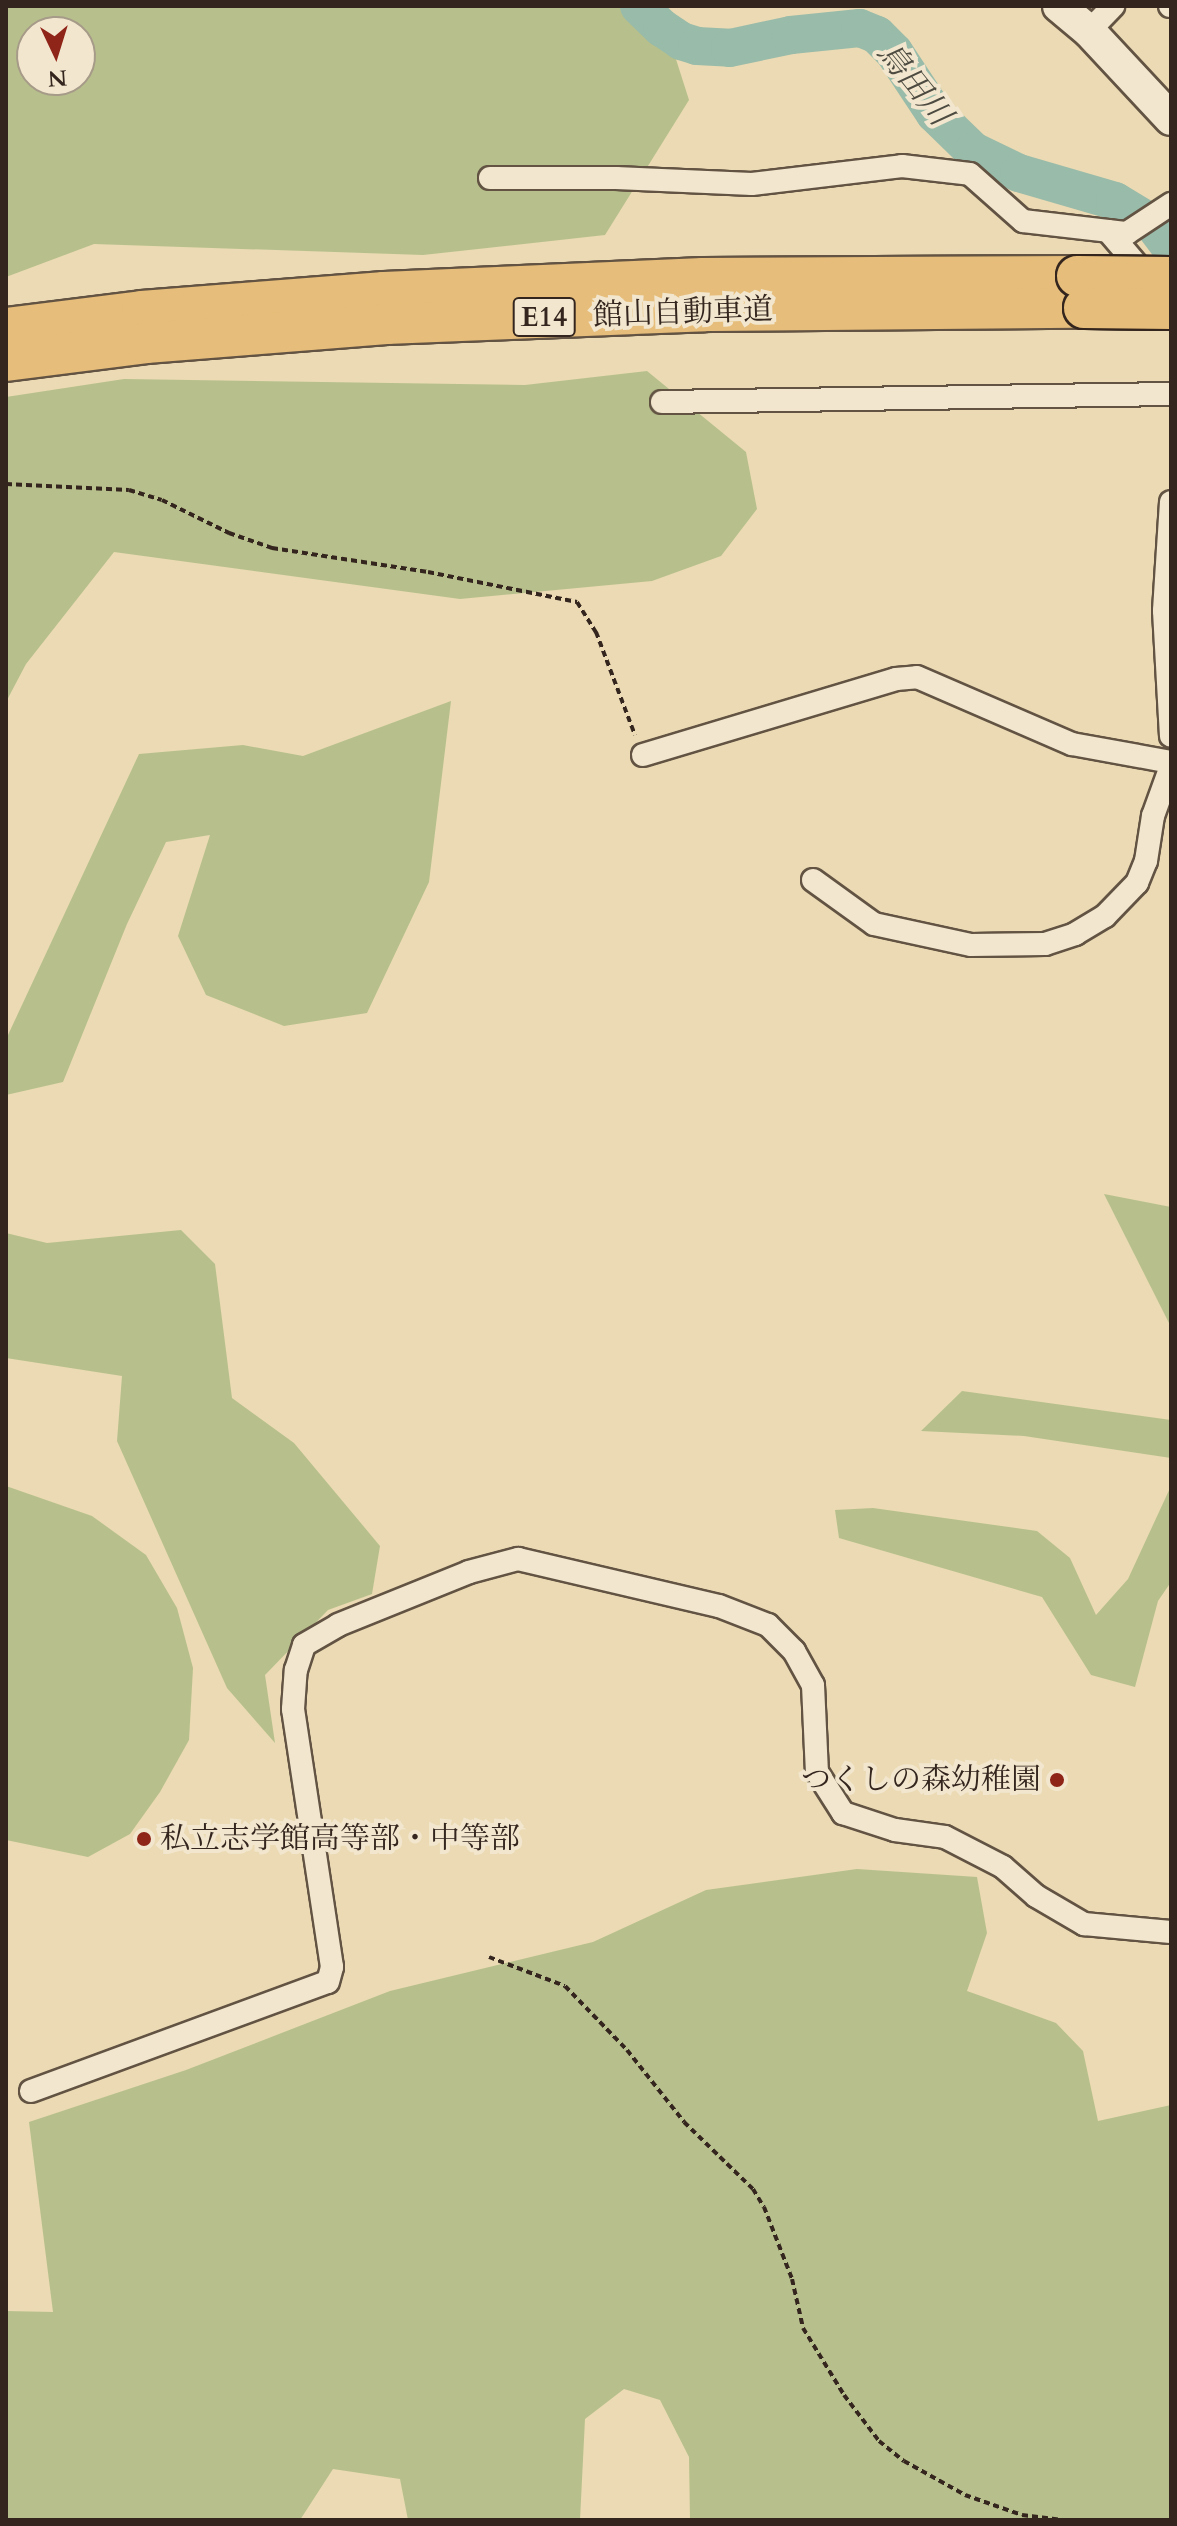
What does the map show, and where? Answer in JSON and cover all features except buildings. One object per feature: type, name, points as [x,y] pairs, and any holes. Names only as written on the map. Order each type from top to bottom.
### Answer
[{"type":"highway","name":"館山自動車道","points":[[6,361],[146,343],[386,324],[1081,292],[1171,277]]},
{"type":"highway","name":"館山自動車道","points":[[6,328],[142,311],[400,291],[703,278],[1081,292],[1171,311]]},
{"type":"street","points":[[1059,6],[1089,31],[1171,119]]},
{"type":"street","points":[[1089,31],[1113,6]]},
{"type":"street","points":[[490,178],[616,178],[752,184],[902,166],[970,174],[1023,221],[1127,233],[1171,204]]},
{"type":"street","points":[[1108,231],[1154,285],[1171,311]]},
{"type":"street","points":[[662,402],[1171,394]]},
{"type":"street","points":[[1171,502],[1164,611],[1171,736]]},
{"type":"street","points":[[643,755],[896,679],[917,677],[1072,744],[1171,764],[1153,816],[1146,861],[1137,883],[1105,916],[1075,934],[1045,944],[971,945],[874,924],[813,880]]},
{"type":"street","points":[[31,2091],[328,1982],[332,1967],[293,1709],[296,1670],[304,1645],[338,1625],[469,1572],[518,1559],[719,1606],[768,1625],[794,1651],[813,1685],[817,1772],[843,1813],[895,1830],[945,1837],[1003,1867],[1036,1896],[1084,1924],[1171,1932]]},
{"type":"path","points":[[6,484],[129,490],[162,500],[229,533],[272,548],[428,572],[577,602],[596,632],[643,755]]},
{"type":"path","points":[[489,1957],[565,1986],[627,2050],[684,2122],[753,2189],[764,2207],[792,2279],[803,2328],[844,2395],[879,2441],[904,2461],[965,2495],[1022,2515],[1063,2520]]},
{"type":"green space","points":[[6,6],[659,6],[689,100],[605,235],[423,255],[94,244],[6,277]]},
{"type":"green space","points":[[647,371],[746,452],[757,509],[721,556],[652,581],[460,599],[114,552],[26,664],[6,702],[6,397],[124,379],[525,385]]},
{"type":"green space","points":[[451,701],[429,882],[367,1013],[284,1026],[206,995],[178,936],[210,835],[166,842],[127,924],[63,1082],[6,1095],[8,1035],[139,754],[243,745],[303,756]]},
{"type":"green space","points":[[1104,1194],[1171,1207],[1171,1327]]},
{"type":"green space","points":[[181,1230],[215,1264],[232,1398],[294,1443],[380,1546],[372,1594],[328,1610],[265,1675],[275,1743],[227,1688],[117,1441],[122,1376],[6,1358],[6,1233],[47,1243]]},
{"type":"green space","points":[[962,1391],[1171,1420],[1171,1458],[1024,1436],[921,1431]]},
{"type":"green space","points":[[6,1486],[92,1516],[146,1555],[177,1608],[193,1668],[189,1740],[160,1792],[130,1834],[88,1857],[6,1840]]},
{"type":"green space","points":[[1171,1486],[1171,1582],[1158,1601],[1135,1687],[1091,1675],[1042,1597],[839,1538],[835,1510],[873,1508],[1037,1531],[1070,1558],[1096,1615],[1128,1579]]},
{"type":"green space","points":[[857,1869],[977,1877],[987,1933],[967,1991],[1056,2023],[1083,2051],[1098,2121],[1171,2105],[1171,2520],[690,2520],[689,2457],[660,2400],[624,2389],[585,2419],[580,2520],[408,2520],[400,2479],[333,2469],[300,2520],[6,2520],[6,2311],[53,2312],[29,2122],[186,2070],[390,1991],[593,1942],[706,1890]]},
{"type":"waterway","name":"鳥田川","points":[[639,6],[662,28],[681,41],[697,46],[730,48],[791,35],[860,28],[877,35],[894,52],[935,114],[973,151],[1019,173],[1115,201],[1153,224],[1171,248]]},
{"type":"place","name":"つくしの森幼稚園","points":[[1057,1780]]},
{"type":"place","name":"私立志学館高等部・中等部","points":[[144,1839]]}]
